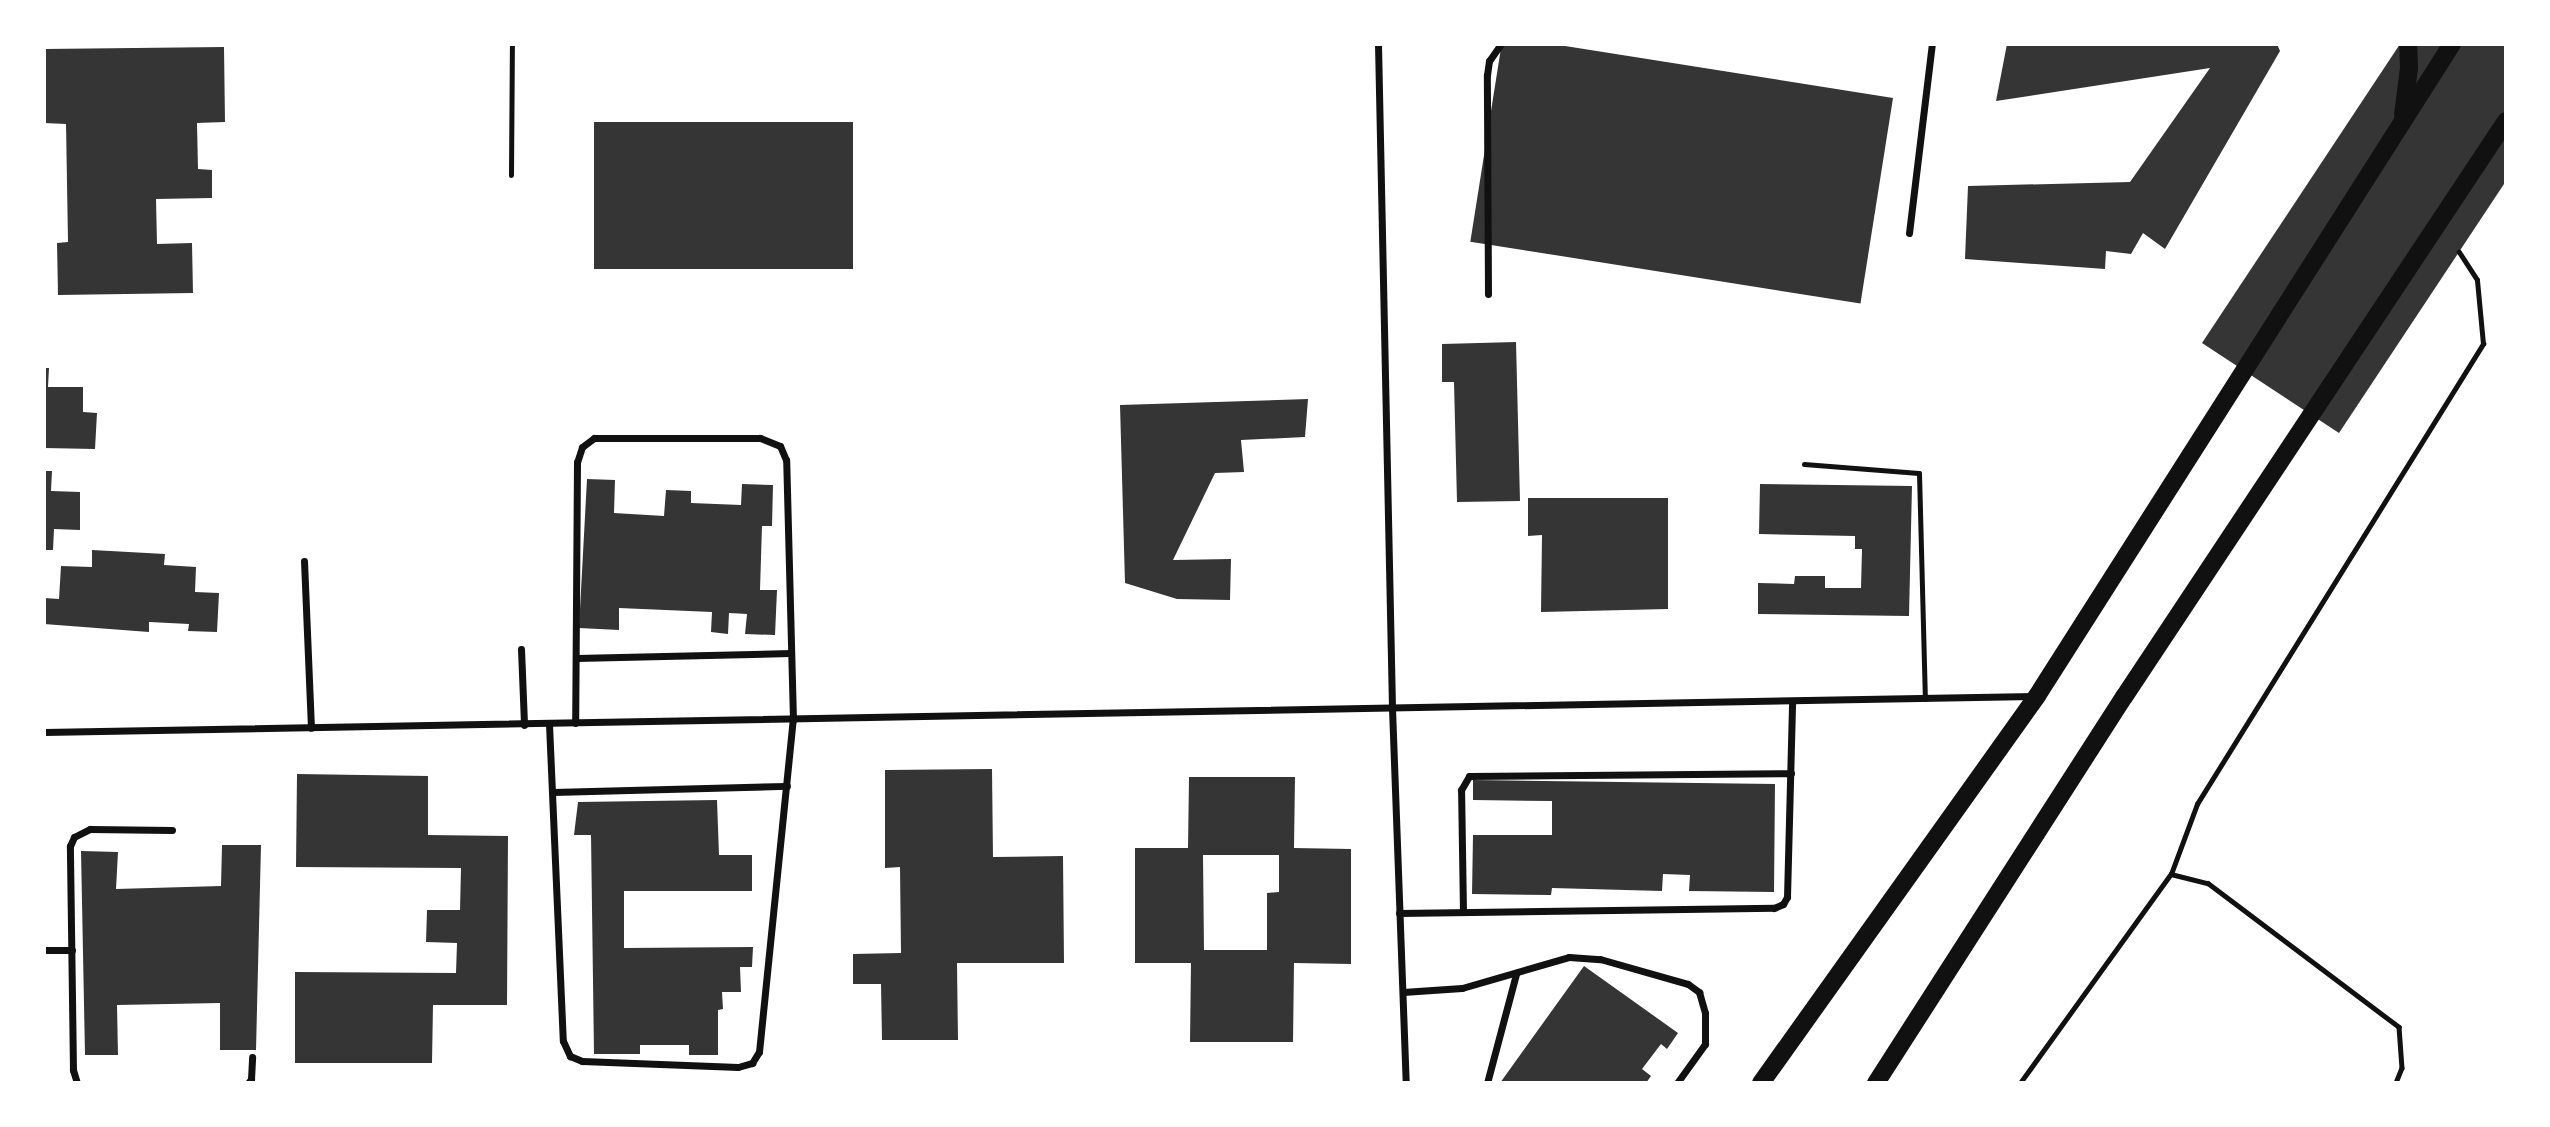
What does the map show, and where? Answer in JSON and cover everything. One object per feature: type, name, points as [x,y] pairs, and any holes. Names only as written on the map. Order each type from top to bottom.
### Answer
[{"type":"main road","points":[[2402,122],[2409,68],[2408,44]]},
{"type":"main road","points":[[1761,1083],[2037,696],[2452,44]]},
{"type":"main road","points":[[1876,1083],[2124,697],[2506,121]]},
{"type":"street","points":[[1378,44],[1392,709],[1406,1083]]},
{"type":"street","points":[[1488,294],[1487,75],[1489,61],[1502,44]]},
{"type":"street","points":[[1909,233],[1932,44]]},
{"type":"street","points":[[549,724],[562,1041],[570,1056],[582,1061],[738,1067],[752,1063],[759,1052],[793,720],[786,460],[780,446],[760,438],[594,438],[582,447],[577,462],[575,723]]},
{"type":"street","points":[[304,561],[312,728]]},
{"type":"street","points":[[521,649],[524,725]]},
{"type":"street","points":[[576,658],[791,653]]},
{"type":"street","points":[[44,732],[2037,696]]},
{"type":"street","points":[[1399,913],[1774,908],[1783,904],[1787,897],[1792,701]]},
{"type":"street","points":[[1462,912],[1461,790],[1469,776],[1791,773]]},
{"type":"street","points":[[553,792],[787,786]]},
{"type":"street","points":[[77,1083],[73,1070],[70,846],[74,837],[90,829],[172,830]]},
{"type":"street","points":[[44,950],[72,950]]},
{"type":"street","points":[[1403,992],[1446,991],[1516,974],[1569,957],[1600,959],[1688,984],[1699,992],[1705,1013],[1705,1044],[1677,1083]]},
{"type":"street","points":[[1487,1083],[1516,974]]},
{"type":"street","points":[[248,1083],[251,1079],[252,1057]]},
{"type":"lane","points":[[511,175],[512,44]]},
{"type":"lane","points":[[1804,464],[1919,473],[1925,699]]},
{"type":"path","points":[[2020,1083],[2171,874],[2197,804],[2483,344],[2477,280],[2439,223]]},
{"type":"path","points":[[2171,874],[2208,883],[2399,1027],[2402,1068],[2396,1083]]},
{"type":"building","points":[[1502,44],[1552,44],[1893,98],[1860,303],[1470,242]]},
{"type":"building","points":[[2007,44],[2277,44],[2280,51],[2165,249],[2143,233],[2131,254],[2106,251],[2105,269],[1965,259],[1968,186],[2130,182],[2210,68],[1996,101]]},
{"type":"building","points":[[2400,44],[2506,44],[2506,181],[2339,433],[2202,343]]},
{"type":"building","points":[[224,47],[225,122],[197,123],[198,169],[212,170],[212,198],[156,199],[157,244],[192,243],[193,293],[58,295],[57,243],[68,242],[66,124],[44,123],[44,49]]},
{"type":"building","points":[[594,122],[853,122],[853,269],[594,269]]},
{"type":"building","points":[[1516,342],[1520,501],[1457,502],[1454,382],[1442,382],[1442,344]]},
{"type":"building","points":[[44,368],[49,368],[48,387],[83,387],[83,412],[97,413],[95,449],[44,448]]},
{"type":"building","points":[[1308,399],[1305,437],[1241,440],[1244,472],[1215,473],[1173,560],[1231,559],[1230,600],[1177,599],[1125,583],[1120,405]]},
{"type":"building","points":[[44,471],[52,471],[51,491],[80,492],[80,530],[54,529],[53,550],[44,550]]},
{"type":"building","points":[[587,479],[615,480],[614,513],[664,516],[666,490],[691,491],[691,503],[741,505],[742,484],[773,485],[772,526],[762,526],[760,590],[777,590],[775,635],[745,634],[747,614],[729,613],[728,634],[711,632],[712,612],[619,608],[619,630],[579,628]]},
{"type":"building","points":[[1760,484],[1912,486],[1909,616],[1758,614],[1758,583],[1794,584],[1795,576],[1825,576],[1825,588],[1861,588],[1862,549],[1855,549],[1855,536],[1759,534]]},
{"type":"building","points":[[1528,498],[1668,498],[1668,609],[1541,612],[1542,535],[1528,536]]},
{"type":"building","points":[[92,550],[165,554],[164,565],[196,567],[195,592],[219,593],[217,632],[188,631],[189,624],[149,622],[149,632],[44,624],[44,598],[59,599],[61,566],[92,567]]},
{"type":"building","points":[[992,769],[993,857],[1063,856],[1064,963],[957,963],[958,1040],[882,1040],[881,984],[853,984],[853,954],[901,953],[900,867],[885,868],[885,770]]},
{"type":"building","points":[[297,774],[428,776],[428,835],[508,836],[507,1005],[433,1005],[432,1063],[295,1063],[295,972],[456,973],[457,943],[426,942],[427,910],[460,910],[461,868],[296,867]]},
{"type":"building","points":[[1189,777],[1295,777],[1294,848],[1351,849],[1351,964],[1294,963],[1293,1042],[1190,1042],[1191,963],[1135,963],[1135,848],[1188,848]],"holes":[[[1203,855],[1279,855],[1279,892],[1267,893],[1267,950],[1204,950]]]},
{"type":"building","points":[[1473,780],[1775,784],[1774,892],[1689,891],[1690,875],[1663,874],[1662,891],[1552,888],[1551,895],[1472,894],[1473,835],[1552,835],[1552,801],[1473,800]]},
{"type":"building","points":[[717,800],[719,855],[752,855],[752,891],[624,891],[624,948],[753,947],[752,967],[740,967],[741,992],[722,992],[723,1009],[718,1010],[718,1055],[689,1055],[689,1045],[640,1045],[640,1054],[594,1054],[591,835],[574,835],[578,802]]},
{"type":"building","points":[[222,845],[261,845],[256,1050],[220,1050],[220,1003],[117,1005],[118,1055],[85,1055],[81,851],[118,852],[116,889],[221,886]]},
{"type":"building","points":[[1584,966],[1678,1033],[1667,1049],[1661,1044],[1642,1069],[1651,1076],[1646,1083],[1500,1083]]}]
